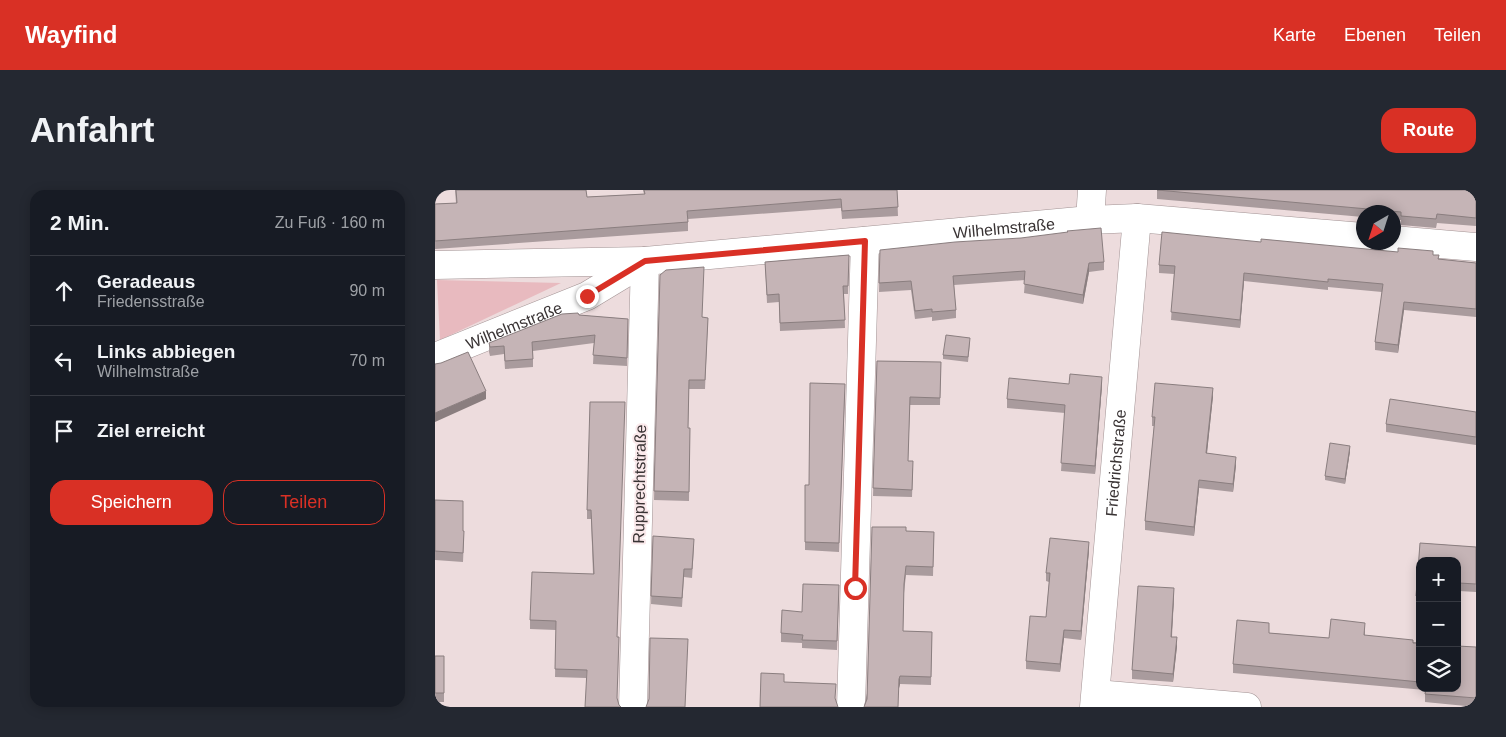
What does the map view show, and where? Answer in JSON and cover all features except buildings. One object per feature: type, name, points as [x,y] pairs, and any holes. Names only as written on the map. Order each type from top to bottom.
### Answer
[{"type":"street","points":[[1090,220],[1093,190]]},
{"type":"street","name":"Wilhelmstraße","points":[[435,265],[645,261],[1090,220],[1137,218],[1356,236]]},
{"type":"street","name":"Friedrichstraße","points":[[1095,701],[1137,218]]},
{"type":"street","points":[[851,707],[865,241]]},
{"type":"street","points":[[1401,241],[1476,247]]},
{"type":"street","name":"Wilhelmstraße","points":[[435,357],[587,296],[645,261]]},
{"type":"street","name":"Rupprechtstraße","points":[[633,707],[645,261]]},
{"type":"street","points":[[1095,701],[1247,707]]},
{"type":"shaded area","points":[[437,280],[561,283],[440,340]]},
{"type":"route","points":[[587,296],[645,261],[865,241],[855,588]]}]
